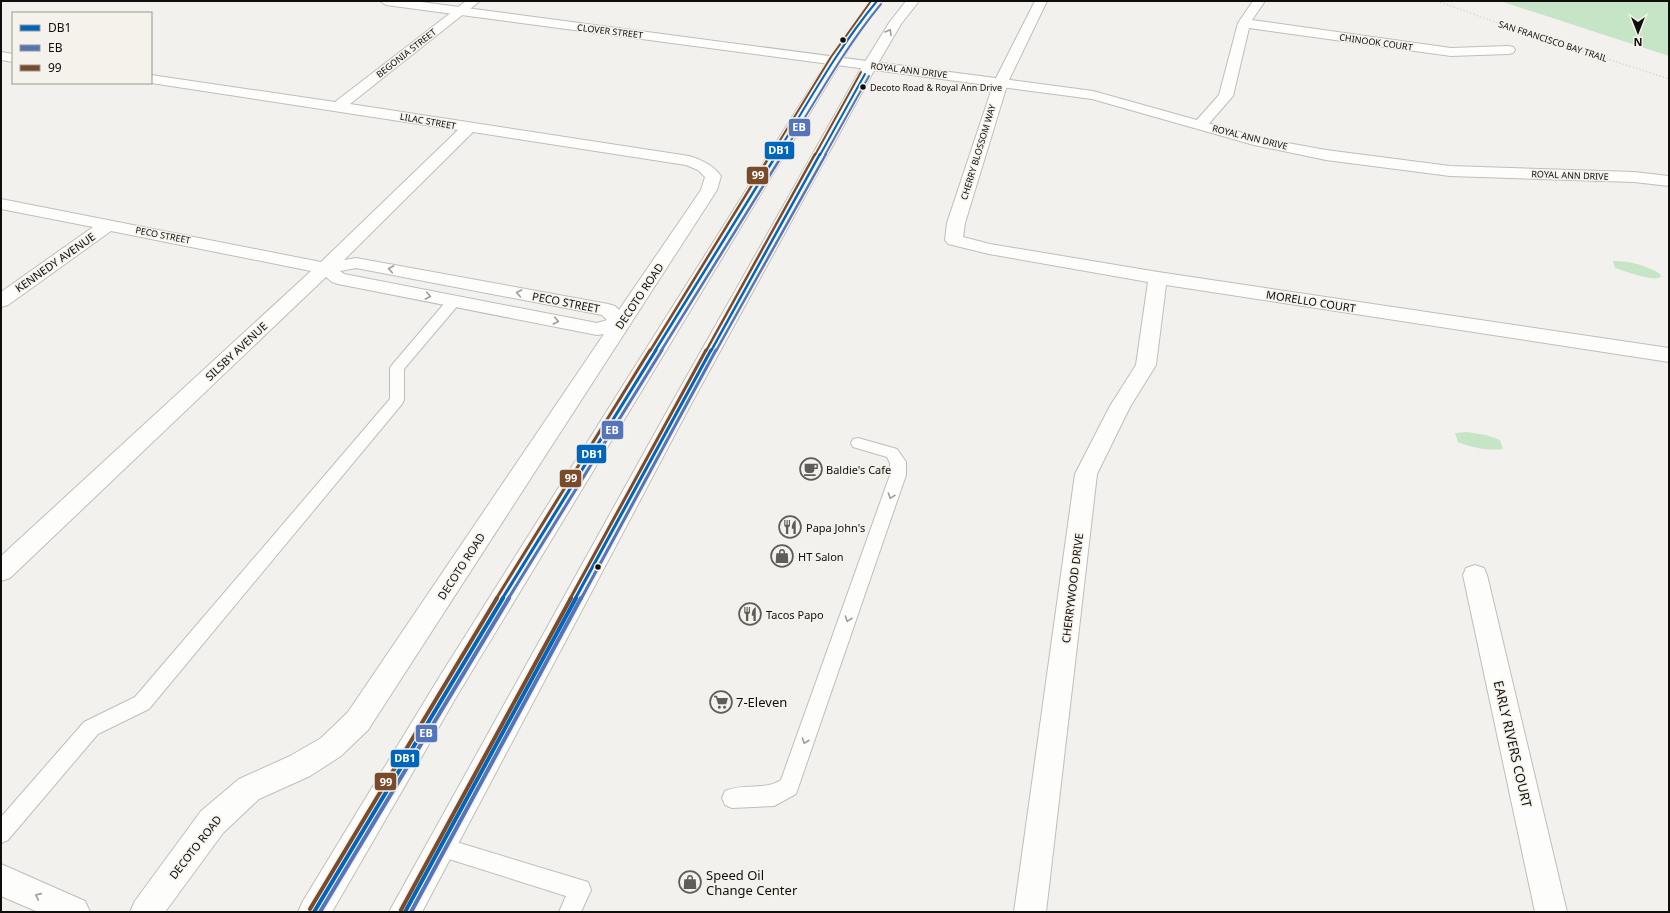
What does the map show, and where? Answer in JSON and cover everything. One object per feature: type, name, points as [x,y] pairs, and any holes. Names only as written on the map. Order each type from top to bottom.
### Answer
[{"type":"street","name":"CLOVER STREET","points":[[386,1],[459,12],[835,60]]},
{"type":"street","name":"BEGONIA STREET","points":[[339,106],[474,1]]},
{"type":"street","points":[[314,912],[449,685],[835,60],[862,18],[877,1]]},
{"type":"street","points":[[405,912],[504,733],[680,406],[870,65],[895,23],[912,1]]},
{"type":"street","name":"CHERRY BLOSSOM WAY","points":[[954,240],[956,223],[1000,82],[1041,1]]},
{"type":"street","points":[[1200,124],[1226,96],[1244,23],[1259,1]]},
{"type":"street","name":"CHINOOK COURT","points":[[1244,23],[1451,52],[1508,50]]},
{"type":"street","points":[[1,56],[12,58]]},
{"type":"street","name":"ROYAL ANN DRIVE","points":[[835,60],[1093,95],[1200,124],[1259,142],[1326,155],[1450,171],[1634,177],[1669,181]]},
{"type":"street","name":"LILAC STREET","points":[[152,79],[339,106],[470,128],[689,160],[704,167]]},
{"type":"street","name":"SILSBY AVENUE","points":[[1,571],[325,268],[470,128]]},
{"type":"street","name":"DECOTO ROAD","points":[[146,912],[212,822],[249,789],[300,766],[332,747],[358,721],[710,190],[713,176],[704,167]]},
{"type":"street","name":"PECO STREET","points":[[1,204],[325,268],[356,263],[608,310],[621,323]]},
{"type":"street","name":"KENNEDY AVENUE","points":[[1,301],[108,224]]},
{"type":"street","name":"MORELLO COURT","points":[[954,240],[989,249],[1158,278],[1669,355]]},
{"type":"street","name":"PECO STREET","points":[[325,268],[338,278],[597,328],[621,323]]},
{"type":"street","name":"CHERRYWOOD DRIVE","points":[[1030,912],[1086,474],[1120,406],[1146,365],[1158,278]]},
{"type":"street","name":"EARLY RIVERS COURT","points":[[1474,575],[1551,912]]},
{"type":"street","points":[[1,880],[74,912]]},
{"type":"lane","points":[[1,833],[91,728],[142,703],[397,400],[397,368],[454,301]]},
{"type":"lane","points":[[732,798],[774,796],[789,787],[898,475],[898,462],[892,453],[858,444]]},
{"type":"lane","points":[[440,847],[580,890],[570,912]]},
{"type":"path","name":"SAN FRANCISCO BAY TRAIL","points":[[1437,1],[1509,27],[1669,78]]},
{"type":"shaded area","points":[[1500,1],[1669,1],[1669,56]]},
{"type":"shaded area","points":[[1613,261],[1643,266],[1660,274],[1661,277],[1646,277],[1615,268]]},
{"type":"shaded area","points":[[1467,432],[1486,435],[1500,440],[1503,449],[1491,450],[1469,446],[1458,442],[1455,433]]},
{"type":"transit line","name":"99","points":[[310,909],[445,682],[831,57],[871,1]]},
{"type":"transit line","name":"DB1","points":[[314,912],[449,685],[835,60],[863,18],[877,1]]},
{"type":"transit line","name":"EB","points":[[320,912],[453,688],[839,63],[867,21],[881,4]]},
{"type":"transit line","name":"99","points":[[401,910],[676,404],[861,72]]},
{"type":"transit line","name":"DB1","points":[[405,912],[680,406],[865,74]]},
{"type":"transit line","name":"EB","points":[[411,912],[684,408],[869,76]]},
{"type":"place","name":"Decoto Road & Royal Ann Drive","points":[[863,87]]},
{"type":"place","name":"Baldie's Cafe","points":[[811,469]]},
{"type":"place","name":"Papa John's","points":[[790,527]]},
{"type":"place","name":"HT Salon","points":[[782,556]]},
{"type":"place","name":"Tacos Papo","points":[[750,614]]},
{"type":"place","name":"7-Eleven","points":[[721,702]]},
{"type":"place","name":"Speed Oil Change Center","points":[[690,882]]}]
